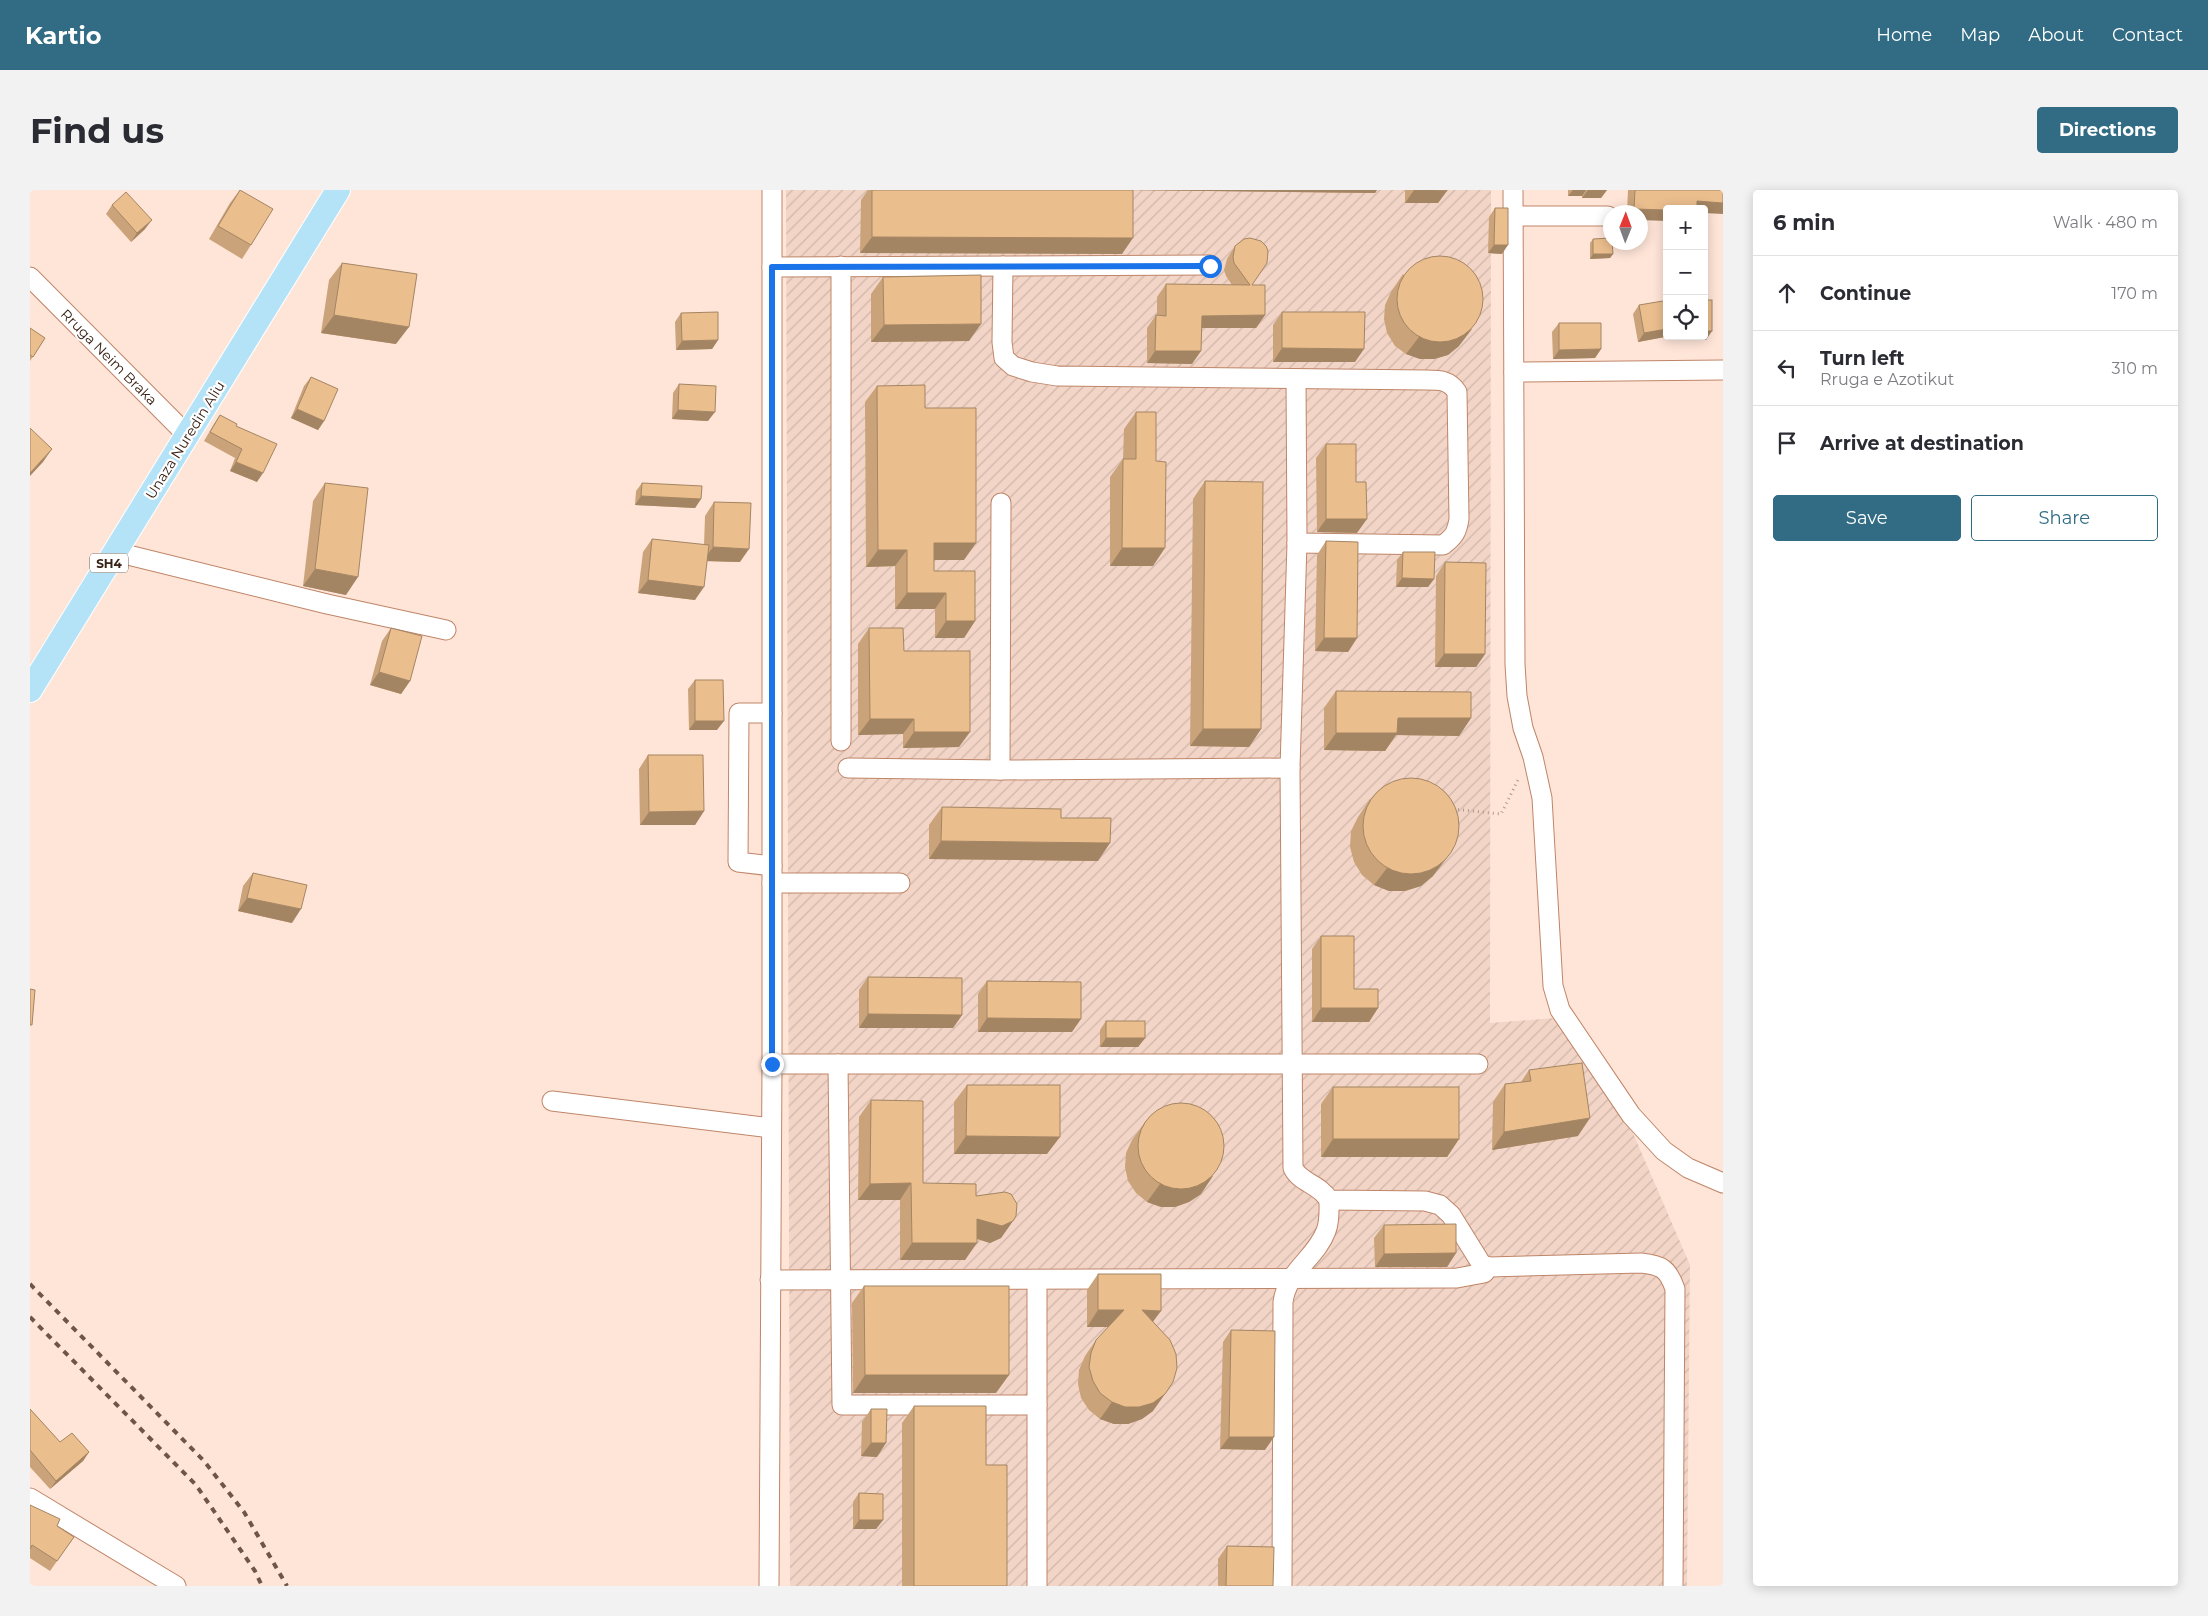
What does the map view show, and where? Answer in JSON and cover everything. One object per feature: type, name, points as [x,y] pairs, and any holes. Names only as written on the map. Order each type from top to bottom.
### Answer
[{"type":"main road","name":"Unaza Nuredin Aliu","points":[[30,690],[338,190]]},
{"type":"street","points":[[769,1586],[772,1128],[772,190]]},
{"type":"street","points":[[1513,190],[1517,696],[1542,798],[1553,986],[1560,1010],[1631,1115],[1664,1151],[1688,1168],[1723,1183]]},
{"type":"street","points":[[1513,216],[1603,216]]},
{"type":"street","points":[[841,266],[841,741]]},
{"type":"street","points":[[1003,266],[1002,342],[1004,358],[1013,366],[1032,372],[1057,376],[1426,380],[1444,381],[1452,385],[1457,392],[1459,519],[1458,531],[1451,539],[1443,545],[1296,543]]},
{"type":"street","points":[[772,267],[1210,266]]},
{"type":"street","name":"Rruga Neim Braka","points":[[30,277],[188,436]]},
{"type":"street","points":[[1514,372],[1723,370]]},
{"type":"street","points":[[1282,1586],[1283,1302],[1290,1279],[1319,1244],[1326,1232],[1330,1216],[1329,1200],[1324,1190],[1303,1180],[1296,1174],[1293,1168],[1290,768],[1296,543],[1296,379]]},
{"type":"street","points":[[1000,770],[1001,503]]},
{"type":"street","points":[[116,552],[327,604],[446,630]]},
{"type":"street","points":[[772,713],[739,713],[738,862],[772,875],[900,883]]},
{"type":"street","points":[[848,768],[1000,770],[1290,768]]},
{"type":"street","points":[[772,1064],[1478,1064]]},
{"type":"street","points":[[838,1064],[842,1404],[1037,1405]]},
{"type":"street","points":[[552,1101],[772,1128]]},
{"type":"street","points":[[1329,1200],[1425,1201],[1440,1205],[1451,1215],[1482,1265],[1489,1267],[1641,1263],[1653,1264],[1664,1268],[1671,1276],[1675,1289],[1673,1586]]},
{"type":"street","points":[[770,1280],[1457,1278],[1478,1275],[1489,1267]]},
{"type":"street","points":[[1037,1280],[1037,1586]]},
{"type":"street","points":[[30,1498],[176,1586]]},
{"type":"path","points":[[1447,809],[1501,814],[1533,757]]},
{"type":"shaded area","points":[[786,190],[1491,190],[1490,1023],[1555,1018],[1630,1126],[1690,1265],[1687,1586],[790,1586]]},
{"type":"building","points":[[240,190],[273,209],[251,245],[218,226]]},
{"type":"building","points":[[872,190],[1133,190],[1133,238],[872,237]]},
{"type":"building","points":[[1414,190],[1447,190],[1447,191]]},
{"type":"building","points":[[1635,190],[1723,190],[1723,203],[1697,201],[1697,205],[1663,205],[1663,210],[1648,209],[1648,205],[1634,205]]},
{"type":"building","points":[[126,192],[152,220],[137,233],[112,205]]},
{"type":"building","points":[[1495,208],[1508,208],[1508,245],[1494,245]]},
{"type":"building","points":[[1250,238],[1261,241],[1268,251],[1267,263],[1252,285],[1265,285],[1265,315],[1202,316],[1201,351],[1155,351],[1156,315],[1166,316],[1166,284],[1250,285],[1234,263],[1233,257],[1235,246],[1244,239]]},
{"type":"building","points":[[1603,238],[1603,250],[1613,250],[1613,254],[1593,254],[1593,239]]},
{"type":"building","points":[[1432,256],[1448,256],[1457,259],[1471,268],[1480,282],[1483,299],[1480,316],[1471,330],[1457,339],[1448,342],[1432,342],[1416,335],[1404,323],[1397,307],[1397,291],[1404,275],[1416,263]]},
{"type":"building","points":[[342,263],[417,274],[409,327],[334,315]]},
{"type":"building","points":[[981,275],[981,324],[884,325],[883,277]]},
{"type":"building","points":[[1708,300],[1712,300],[1712,331],[1708,331]]},
{"type":"building","points":[[1663,301],[1663,330],[1644,333],[1639,305]]},
{"type":"building","points":[[718,312],[718,340],[682,341],[681,313]]},
{"type":"building","points":[[1282,312],[1365,312],[1364,349],[1282,348]]},
{"type":"building","points":[[1559,323],[1601,323],[1601,349],[1559,350]]},
{"type":"building","points":[[30,328],[45,338],[33,357],[30,355]]},
{"type":"building","points":[[311,377],[338,389],[324,421],[297,409]]},
{"type":"building","points":[[679,384],[716,386],[715,412],[678,410]]},
{"type":"building","points":[[925,385],[925,408],[976,408],[976,543],[934,543],[934,571],[975,571],[975,621],[946,621],[946,593],[907,593],[907,550],[878,550],[877,386]]},
{"type":"building","points":[[1136,412],[1156,412],[1156,461],[1166,462],[1165,548],[1122,548],[1123,459],[1136,459]]},
{"type":"building","points":[[220,415],[237,424],[236,426],[277,444],[263,473],[236,462],[242,449],[210,432]]},
{"type":"building","points":[[30,428],[52,449],[30,473]]},
{"type":"building","points":[[1326,444],[1356,444],[1356,482],[1366,482],[1367,519],[1326,519]]},
{"type":"building","points":[[1205,481],[1263,482],[1261,729],[1203,729]]},
{"type":"building","points":[[325,483],[368,488],[358,577],[315,569]]},
{"type":"building","points":[[642,483],[702,486],[701,499],[641,496]]},
{"type":"building","points":[[714,502],[751,503],[749,549],[713,547]]},
{"type":"building","points":[[652,539],[709,545],[704,587],[648,580]]},
{"type":"building","points":[[1326,541],[1358,542],[1357,638],[1324,638]]},
{"type":"building","points":[[1403,552],[1435,552],[1434,579],[1402,578]]},
{"type":"building","points":[[1445,562],[1486,563],[1485,654],[1444,654]]},
{"type":"building","points":[[391,628],[422,636],[410,681],[379,672]]},
{"type":"building","points":[[869,628],[903,628],[904,651],[970,651],[970,732],[914,732],[914,719],[870,719]]},
{"type":"building","points":[[695,680],[723,680],[724,721],[695,721]]},
{"type":"building","points":[[1336,691],[1471,692],[1471,718],[1398,718],[1397,733],[1336,733]]},
{"type":"building","points":[[648,755],[703,755],[704,811],[649,812]]},
{"type":"building","points":[[1411,778],[1429,782],[1445,792],[1455,808],[1459,826],[1455,844],[1445,860],[1429,870],[1411,874],[1393,870],[1377,860],[1367,844],[1363,826],[1367,808],[1377,792],[1393,782]]},
{"type":"building","points":[[942,807],[1061,809],[1061,818],[1111,818],[1110,843],[941,841]]},
{"type":"building","points":[[253,873],[307,885],[301,909],[247,898]]},
{"type":"building","points":[[1321,936],[1354,936],[1354,989],[1378,989],[1378,1008],[1321,1008]]},
{"type":"building","points":[[868,977],[962,978],[962,1015],[868,1014]]},
{"type":"building","points":[[987,981],[1081,982],[1081,1019],[987,1018]]},
{"type":"building","points":[[30,989],[35,990],[32,1025],[30,1025]]},
{"type":"building","points":[[1106,1021],[1145,1021],[1145,1038],[1106,1038]]},
{"type":"building","points":[[1582,1063],[1590,1118],[1504,1132],[1505,1084],[1531,1081],[1529,1070]]},
{"type":"building","points":[[967,1085],[1060,1085],[1060,1137],[966,1136]]},
{"type":"building","points":[[1333,1087],[1459,1087],[1459,1139],[1333,1139]]},
{"type":"building","points":[[871,1100],[923,1101],[923,1183],[976,1184],[976,1196],[1005,1192],[1011,1194],[1017,1204],[1016,1216],[1013,1221],[1002,1226],[977,1219],[977,1243],[912,1243],[911,1183],[870,1184]]},
{"type":"building","points":[[1173,1103],[1189,1103],[1198,1106],[1212,1115],[1221,1129],[1224,1146],[1221,1163],[1212,1177],[1198,1186],[1189,1189],[1173,1189],[1157,1182],[1145,1170],[1138,1154],[1138,1138],[1145,1122],[1157,1110]]},
{"type":"building","points":[[1456,1224],[1456,1253],[1384,1254],[1384,1225]]},
{"type":"building","points":[[1098,1274],[1161,1274],[1161,1311],[1142,1310],[1170,1340],[1176,1354],[1177,1368],[1173,1382],[1165,1394],[1153,1403],[1139,1407],[1125,1407],[1112,1402],[1100,1393],[1093,1381],[1089,1367],[1091,1353],[1096,1340],[1124,1310],[1098,1310]]},
{"type":"building","points":[[864,1286],[1009,1286],[1009,1375],[865,1375]]},
{"type":"building","points":[[1231,1330],[1275,1331],[1274,1437],[1229,1437]]},
{"type":"building","points":[[914,1406],[986,1406],[986,1465],[1007,1465],[1007,1586],[914,1586]]},
{"type":"building","points":[[30,1409],[60,1442],[72,1433],[89,1452],[56,1481],[30,1450]]},
{"type":"building","points":[[871,1409],[887,1409],[886,1443],[871,1443]]},
{"type":"building","points":[[859,1493],[883,1494],[883,1520],[859,1520]]},
{"type":"building","points":[[30,1505],[60,1519],[57,1526],[74,1537],[57,1561],[32,1545],[30,1549]]},
{"type":"building","points":[[1227,1546],[1274,1547],[1273,1586],[1226,1586]]},
{"type":"railway","points":[[30,1284],[204,1461],[244,1512],[287,1586]]},
{"type":"railway","points":[[30,1317],[196,1485],[255,1571],[262,1586]]},
{"type":"route","points":[[772,1064],[772,267],[1210,266]]}]
